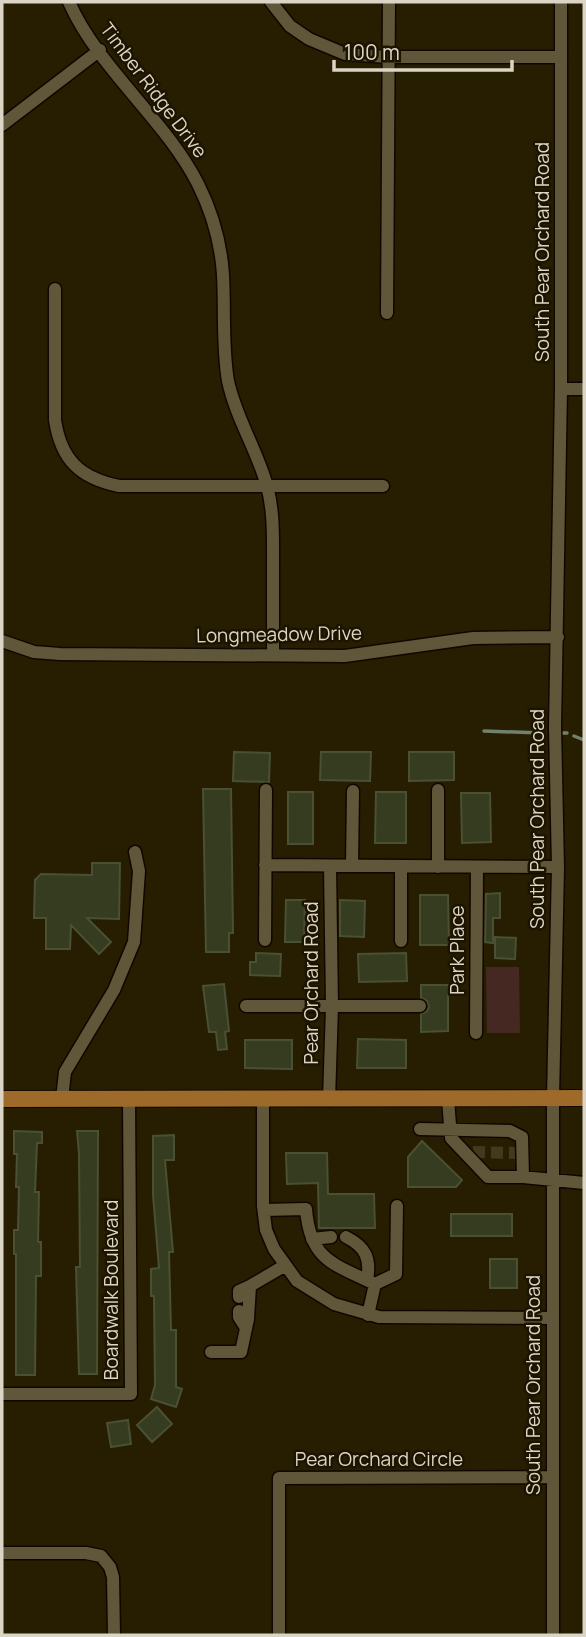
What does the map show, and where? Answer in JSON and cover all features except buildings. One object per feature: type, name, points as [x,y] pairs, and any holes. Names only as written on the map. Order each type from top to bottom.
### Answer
[{"type":"main road","points":[[2,1098],[584,1098]]},
{"type":"street","name":"Timber Ridge Drive","points":[[69,2],[75,16],[100,51],[187,164],[208,208],[221,254],[228,381],[267,487],[271,507],[273,655]]},
{"type":"street","points":[[271,2],[290,26],[325,47],[345,54],[388,57],[561,57]]},
{"type":"street","points":[[387,313],[389,2]]},
{"type":"street","name":"South Pear Orchard Road","points":[[553,1635],[553,1098],[558,867],[555,727],[561,389],[561,2]]},
{"type":"street","points":[[2,125],[100,51]]},
{"type":"street","points":[[55,289],[55,420],[61,448],[88,476],[119,486],[383,486]]},
{"type":"street","points":[[561,389],[584,389]]},
{"type":"street","name":"Longmeadow Drive","points":[[2,641],[34,652],[60,654],[345,656],[473,638],[558,637]]},
{"type":"street","points":[[265,940],[266,790]]},
{"type":"street","points":[[438,790],[438,867]]},
{"type":"street","points":[[352,791],[352,866]]},
{"type":"street","points":[[62,1099],[65,1072],[114,990],[134,942],[139,871],[135,852]]},
{"type":"street","points":[[265,865],[558,867]]},
{"type":"street","name":"Pear Orchard Road","points":[[329,1100],[332,1006],[330,866]]},
{"type":"street","points":[[401,866],[401,941]]},
{"type":"street","name":"Park Place","points":[[476,1033],[477,867]]},
{"type":"street","name":"Park Place","points":[[246,1006],[420,1006]]},
{"type":"street","name":"Boardwalk Boulevard","points":[[2,1394],[131,1394],[129,1099]]},
{"type":"street","points":[[263,1099],[264,1210],[267,1230],[284,1266],[297,1281],[334,1304],[379,1317],[553,1318]]},
{"type":"street","points":[[448,1099],[451,1138],[469,1152],[488,1177],[523,1177],[584,1183]]},
{"type":"street","points":[[420,1129],[510,1131],[522,1137],[520,1153],[523,1177]]},
{"type":"street","points":[[264,1210],[306,1209],[308,1230],[327,1260],[371,1282],[396,1274],[397,1206]]},
{"type":"street","points":[[312,1239],[331,1237]]},
{"type":"street","points":[[346,1237],[360,1244],[365,1251],[371,1282],[368,1315]]},
{"type":"street","points":[[239,1297],[239,1291],[284,1266]]},
{"type":"street","points":[[211,1352],[241,1352],[250,1286]]},
{"type":"street","points":[[239,1311],[239,1317],[246,1328]]},
{"type":"street","name":"Pear Orchard Circle","points":[[279,1635],[279,1478],[552,1477]]},
{"type":"street","points":[[2,1553],[86,1553],[100,1556],[110,1567],[113,1577],[114,1635]]},
{"type":"shaded area","points":[[486,967],[519,967],[520,1033],[487,1033]]},
{"type":"waterway","points":[[484,731],[542,733]]},
{"type":"waterway","points":[[562,733],[567,733]]},
{"type":"waterway","points":[[574,736],[584,740]]},
{"type":"tunnel","points":[[473,1152],[517,1153]]}]
